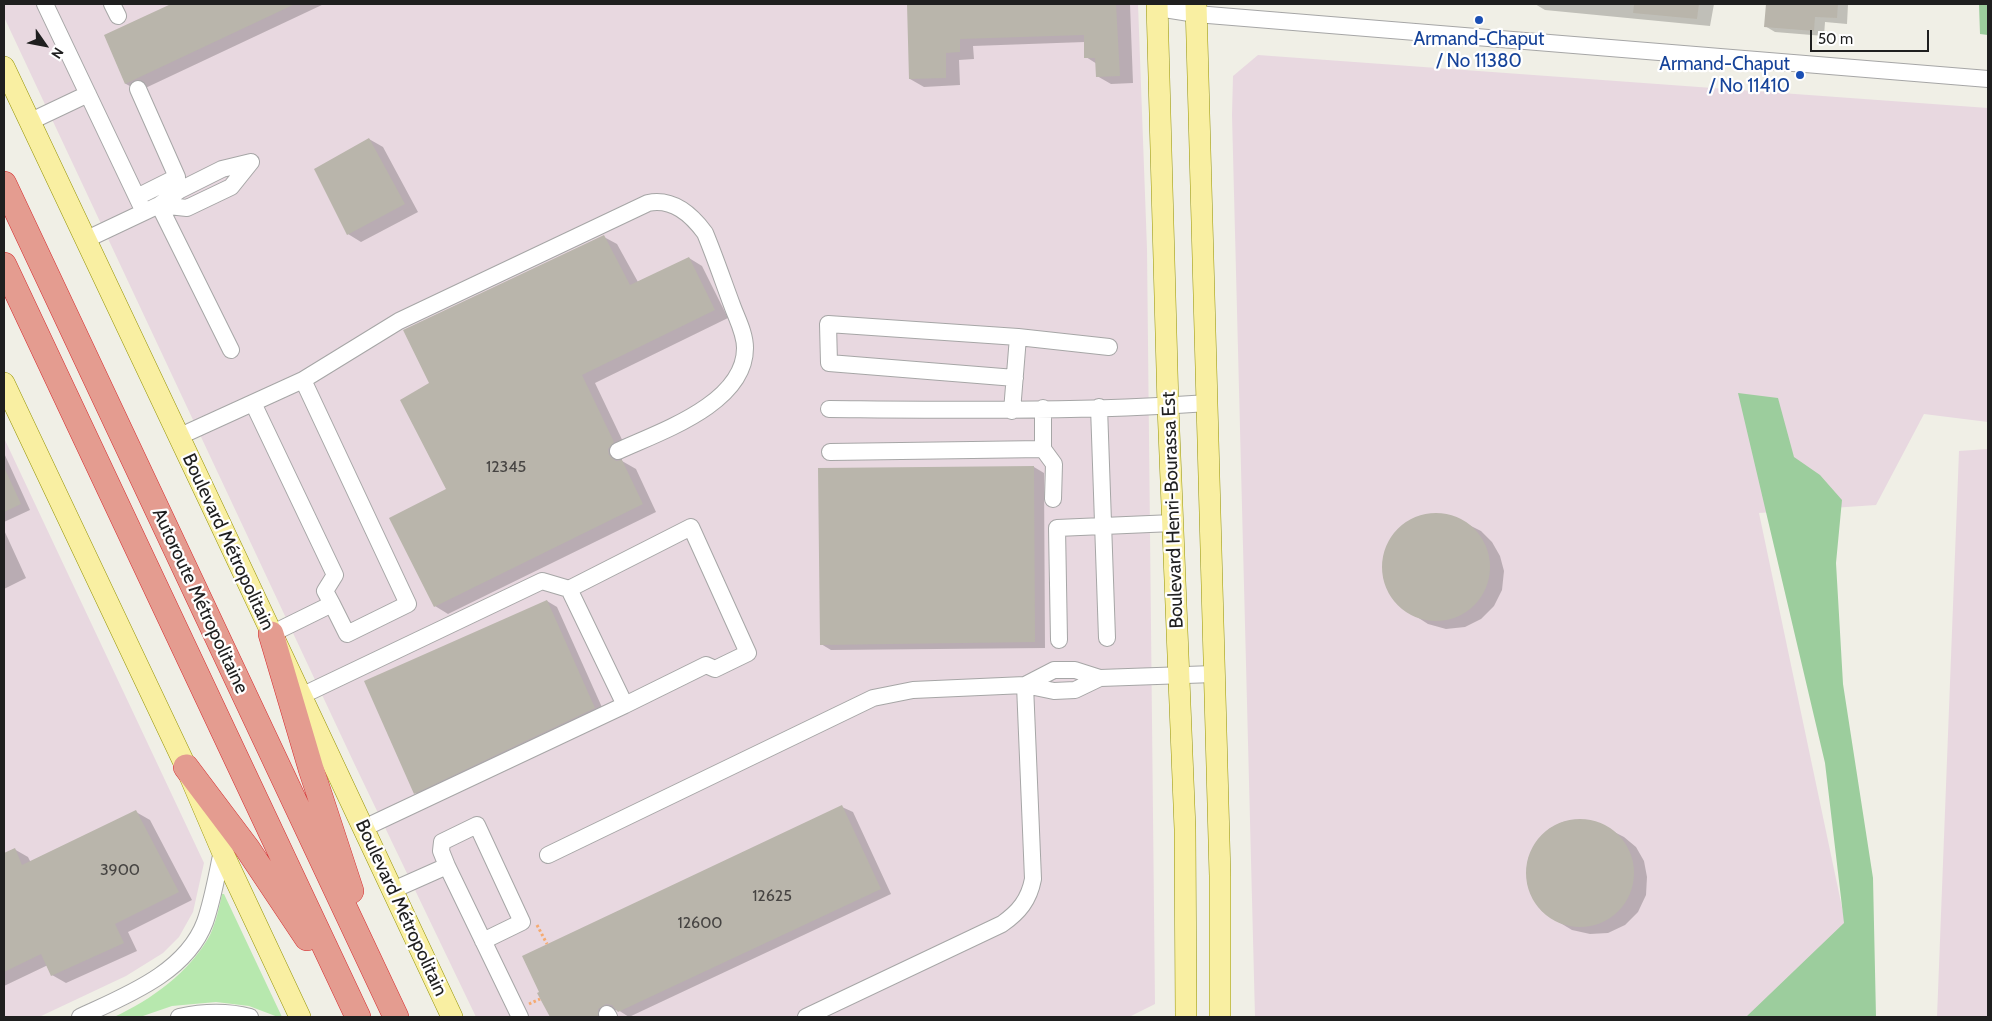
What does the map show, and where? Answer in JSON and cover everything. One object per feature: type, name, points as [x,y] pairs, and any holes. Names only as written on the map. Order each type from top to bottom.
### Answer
[{"type":"highway","name":"Autoroute Métropolitaine","points":[[4,184],[396,1017]]},
{"type":"highway","name":"Autoroute Métropolitaine","points":[[4,265],[357,1015]]},
{"type":"highway","points":[[271,634],[311,769],[383,991]]},
{"type":"highway","points":[[186,767],[247,848],[357,1015]]},
{"type":"main road","name":"Boulevard Henri-Bourassa Est","points":[[1158,6],[1168,406],[1185,829],[1186,1017]]},
{"type":"main road","name":"Boulevard Henri-Bourassa Est","points":[[1196,9],[1220,876],[1220,1017]]},
{"type":"main road","name":"Boulevard Métropolitain","points":[[4,67],[452,1017]]},
{"type":"main road","points":[[4,383],[186,767],[222,851],[300,1017]]},
{"type":"street","points":[[45,4],[144,212]]},
{"type":"street","points":[[1158,6],[1988,79]]},
{"type":"street","points":[[138,89],[180,183]]},
{"type":"street","points":[[30,122],[88,94]]},
{"type":"street","points":[[137,197],[222,169],[251,162],[231,187],[187,208],[159,204]]},
{"type":"street","points":[[85,240],[159,204],[180,183]]},
{"type":"street","points":[[178,437],[303,380],[399,321],[648,203],[664,201],[682,210],[705,233],[742,329],[745,350],[740,370],[734,382],[713,402],[686,419],[618,451]]},
{"type":"street","points":[[159,204],[231,350]]},
{"type":"street","points":[[1015,378],[829,363],[828,324],[1018,337],[1109,347]]},
{"type":"street","points":[[1012,411],[1018,337]]},
{"type":"street","points":[[252,403],[335,575],[326,590],[347,634],[408,604],[303,380]]},
{"type":"street","points":[[829,409],[1012,411],[1043,408],[1168,406],[1208,403]]},
{"type":"street","points":[[1099,407],[1107,638]]},
{"type":"street","points":[[1043,408],[1043,449],[1054,464],[1053,499]]},
{"type":"street","points":[[830,452],[1043,449]]},
{"type":"street","points":[[1059,640],[1057,528],[1173,523]]},
{"type":"street","points":[[302,696],[542,581],[569,589],[691,527],[748,653],[715,669],[706,664],[625,705],[364,828]]},
{"type":"street","points":[[569,589],[625,705]]},
{"type":"street","points":[[271,634],[332,604]]},
{"type":"street","points":[[548,855],[873,698],[913,690],[1025,685],[1054,670],[1075,670],[1100,678],[1214,674]]},
{"type":"street","points":[[806,1017],[1002,924],[1015,915],[1024,904],[1031,890],[1033,879],[1025,685]]},
{"type":"street","points":[[483,941],[522,922],[477,825],[442,842],[441,851],[483,941],[524,1011]]},
{"type":"street","points":[[80,1017],[144,985],[169,968],[188,950],[205,922],[222,851]]},
{"type":"street","points":[[393,890],[447,866]]},
{"type":"street","points":[[179,1017],[213,1013],[239,1014],[250,1017]]},
{"type":"path","points":[[539,925],[547,944]]},
{"type":"path","points":[[524,1011],[540,999]]},
{"type":"shaded area","points":[[4,4],[1138,4],[1147,249],[1155,1004],[1129,1017],[476,1017],[354,763],[4,17]]},
{"type":"shaded area","points":[[1258,55],[1988,108],[1988,422],[1924,414],[1876,505],[1759,513],[1847,931],[1755,1017],[1255,1017],[1232,115],[1233,76]]},
{"type":"shaded area","points":[[4,438],[204,863],[193,912],[179,937],[163,953],[126,976],[39,1017],[4,1017]]},
{"type":"shaded area","points":[[1988,449],[1988,1017],[1937,1017],[1959,451]]},
{"type":"green space","points":[[1979,4],[1988,4],[1988,35],[1980,34]]},
{"type":"green space","points":[[1738,393],[1778,398],[1794,457],[1820,475],[1842,500],[1836,563],[1843,684],[1873,878],[1876,1017],[1746,1017],[1844,923],[1825,763]]},
{"type":"green space","points":[[222,894],[224,894],[282,1017],[249,1006],[216,1002],[172,1006],[140,1017],[114,1017],[142,1002],[168,984],[192,961],[210,935],[216,920]]},
{"type":"building","points":[[171,4],[295,4],[125,84],[104,35]]},
{"type":"building","points":[[907,4],[1116,4],[1120,76],[1096,77],[1095,58],[1084,58],[1084,35],[960,39],[960,52],[946,53],[946,78],[909,79]]},
{"type":"building","points":[[1634,4],[1699,4],[1697,19],[1633,13]]},
{"type":"building","points":[[1766,4],[1838,4],[1837,18],[1815,17],[1814,31],[1764,27]]},
{"type":"building","points":[[369,138],[405,204],[347,235],[314,169]]},
{"type":"building","points":[[604,235],[630,285],[689,257],[715,310],[582,375],[614,442],[608,449],[609,455],[616,461],[622,460],[643,504],[434,607],[389,518],[446,489],[400,400],[429,383],[403,330]]},
{"type":"building","points":[[1034,466],[1035,642],[820,645],[818,468]]},
{"type":"building","points":[[4,467],[21,504],[4,512]]},
{"type":"building","points":[[1436,513],[1457,517],[1474,529],[1486,546],[1490,567],[1486,588],[1474,605],[1457,617],[1436,621],[1415,617],[1398,605],[1386,588],[1382,567],[1386,546],[1398,529],[1415,517]]},
{"type":"building","points":[[547,600],[595,708],[414,794],[364,681]]},
{"type":"building","points":[[842,805],[881,889],[618,1012],[612,1005],[606,1004],[598,1009],[598,1017],[550,1017],[537,993],[539,992],[522,956]]},
{"type":"building","points":[[136,810],[179,892],[115,924],[124,943],[51,976],[41,954],[4,972],[4,853],[15,848],[22,865]]},
{"type":"building","points":[[1580,819],[1601,823],[1618,835],[1630,852],[1634,873],[1630,894],[1618,911],[1601,923],[1580,927],[1559,923],[1542,911],[1530,894],[1526,873],[1530,852],[1542,835],[1559,823]]},
{"type":"place","name":"Armand-Chaput / No 11380","points":[[1479,20]]},
{"type":"place","name":"Armand-Chaput / No 11410","points":[[1800,75]]}]
